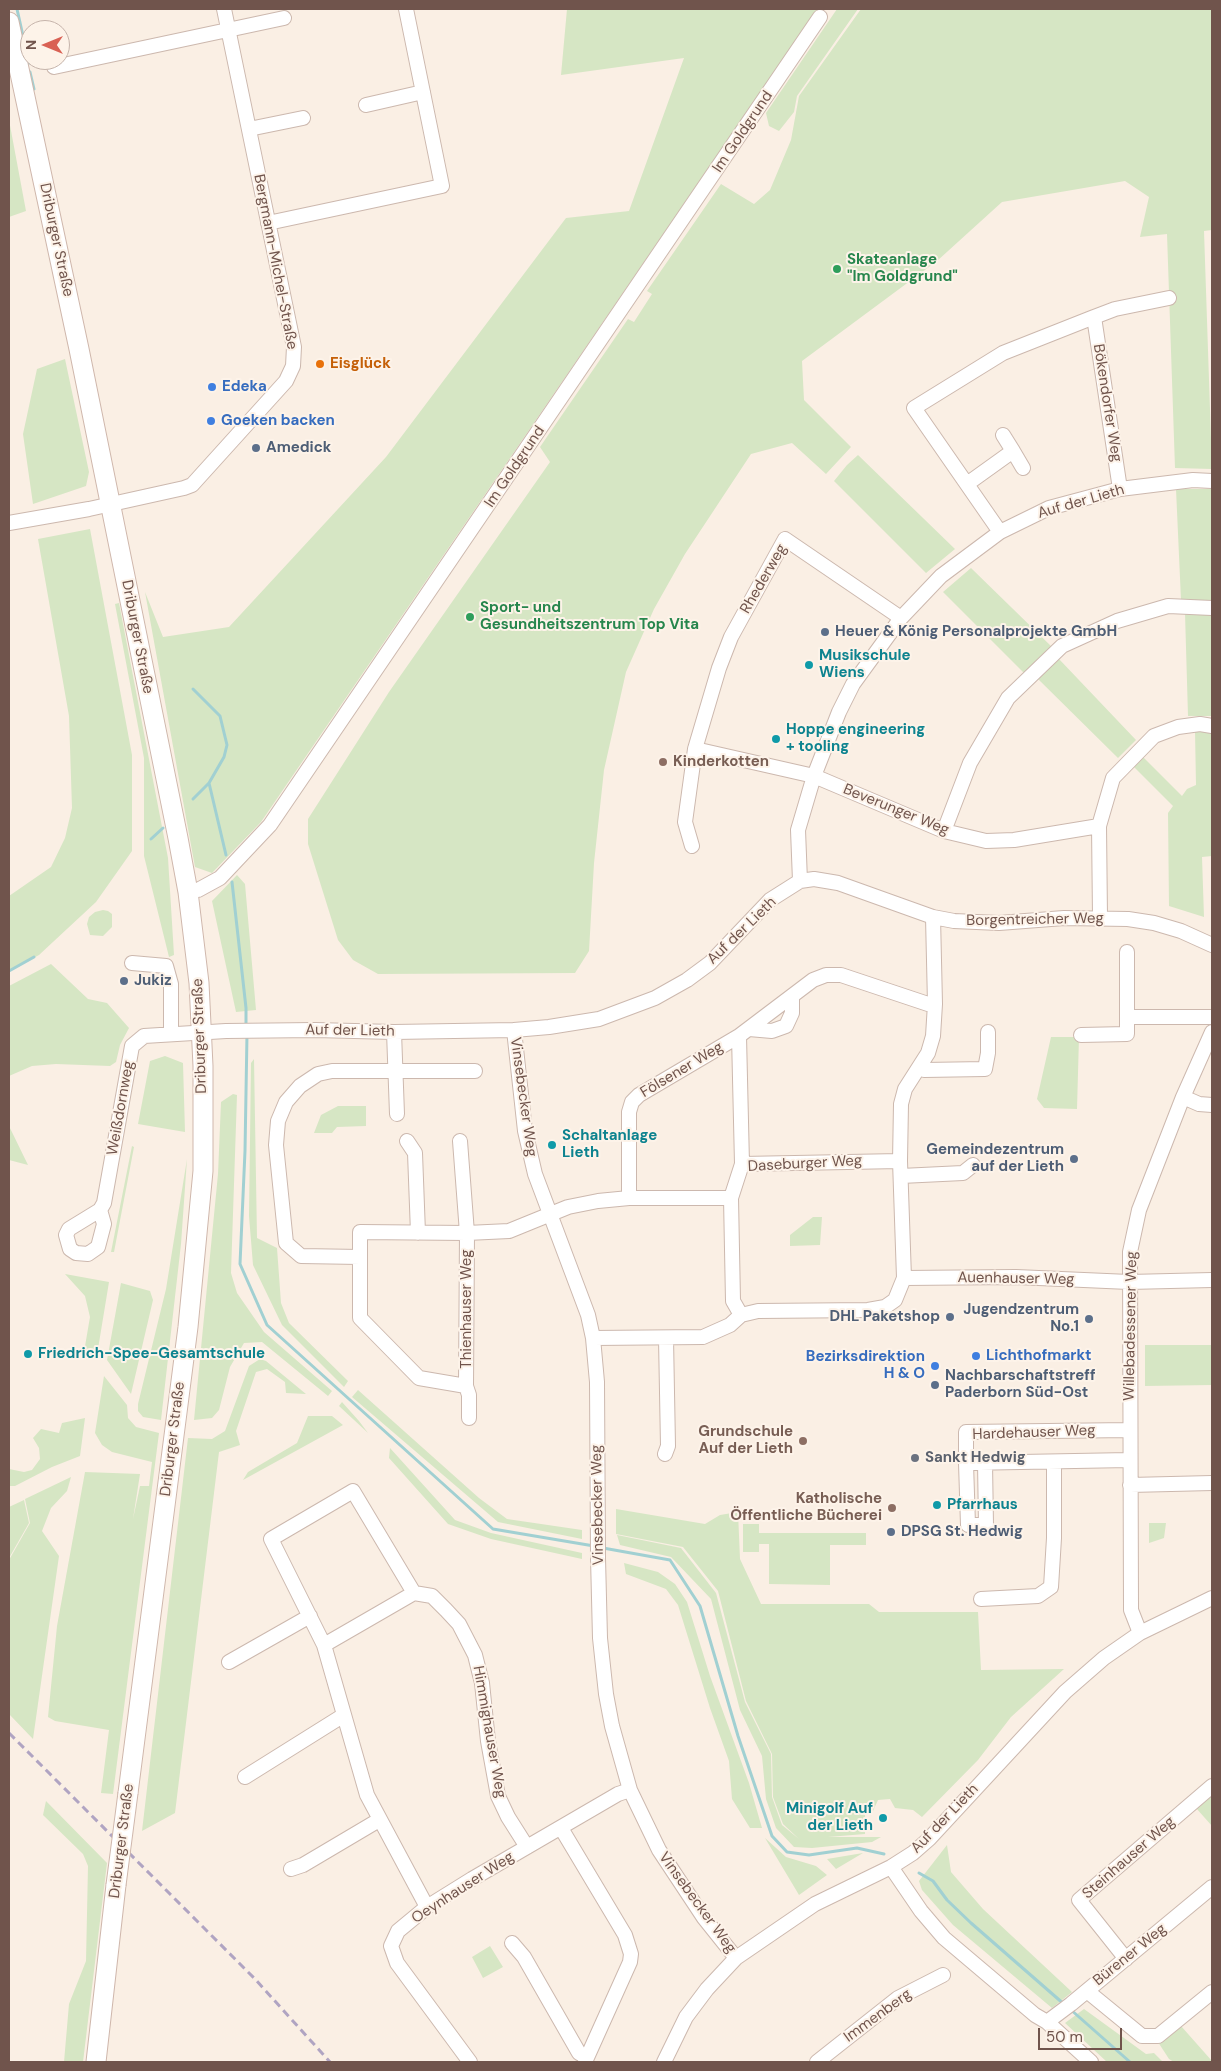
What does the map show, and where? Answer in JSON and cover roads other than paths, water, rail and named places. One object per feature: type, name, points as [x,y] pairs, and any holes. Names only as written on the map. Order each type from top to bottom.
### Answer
[{"type":"main road","name":"Driburger Straße","points":[[9,22],[110,505],[188,892],[199,983],[202,1032],[203,1171],[193,1281],[116,1885],[96,2062]]},
{"type":"street","name":"Bergmann-Michel-Straße","points":[[9,523],[110,505],[192,485],[286,381],[292,366],[294,348],[224,9]]},
{"type":"street","points":[[268,223],[442,186],[406,9]]},
{"type":"street","name":"Im Goldgrund","points":[[188,892],[198,890],[220,878],[270,825],[820,17]]},
{"type":"street","points":[[70,64],[284,18]]},
{"type":"street","points":[[366,105],[423,92]]},
{"type":"street","points":[[249,129],[303,118]]},
{"type":"street","points":[[1000,532],[914,408],[1003,353],[1115,309],[1168,298]]},
{"type":"street","name":"Bökendorfer Weg","points":[[1094,317],[1120,489]]},
{"type":"street","points":[[1003,434],[1024,468]]},
{"type":"street","points":[[967,484],[1013,451]]},
{"type":"street","name":"Auf der Lieth","points":[[202,1032],[247,1030],[394,1032],[514,1030],[549,1027],[599,1019],[655,998],[687,980],[710,963],[770,900],[800,881],[798,830],[814,776],[839,712],[853,684],[901,618],[947,570],[1000,532],[1049,508],[1120,489],[1193,480],[1212,481]]},
{"type":"street","name":"Rhederweg","points":[[692,846],[685,822],[695,749],[719,668],[731,637],[785,539],[901,618]]},
{"type":"street","points":[[944,832],[970,763],[1008,698],[1062,646],[1117,621],[1168,606],[1212,608]]},
{"type":"street","points":[[1100,918],[1099,826],[1113,778],[1154,736],[1178,727],[1200,724],[1212,726]]},
{"type":"street","points":[[695,749],[814,776]]},
{"type":"street","name":"Beverunger Weg","points":[[814,776],[944,832],[986,841],[1014,840],[1099,826]]},
{"type":"street","name":"Borgentreicher Weg","points":[[800,881],[828,880],[933,917],[954,921],[1000,923],[1064,918],[1100,918],[1154,923],[1181,931],[1212,945]]},
{"type":"street","points":[[593,1338],[703,1337],[730,1324],[741,1315],[758,1310],[868,1310],[885,1307],[895,1300],[904,1278],[900,1176],[901,1104],[905,1089],[928,1053],[933,1036],[933,917]]},
{"type":"street","points":[[1082,1035],[1127,1034],[1127,952]]},
{"type":"street","points":[[132,963],[166,966],[171,984],[171,1034]]},
{"type":"street","name":"Fölsener Weg","points":[[629,1198],[629,1112],[632,1102],[639,1095],[744,1033],[812,980],[826,975],[841,975],[928,1004],[934,1004]]},
{"type":"street","points":[[744,1033],[772,1031],[786,1026],[792,1013],[792,997]]},
{"type":"street","points":[[1127,1016],[1212,1017]]},
{"type":"street","name":"Vinsebecker Weg","points":[[514,1030],[525,1131],[535,1174],[588,1314],[593,1338],[597,1382],[600,1638],[606,1694],[612,1726],[630,1790],[659,1850],[704,1918],[736,1958]]},
{"type":"street","name":"Weißdornweg","points":[[100,1210],[104,1203],[112,1165],[132,1046],[144,1036],[202,1032]]},
{"type":"street","points":[[394,1032],[397,1114]]},
{"type":"street","points":[[920,1067],[924,1070],[985,1069],[988,1053],[988,1032]]},
{"type":"street","name":"Willebadessener Weg","points":[[1140,1633],[1131,1610],[1130,1252],[1138,1210],[1212,1032]]},
{"type":"street","name":"Fölsener Weg","points":[[742,1164],[744,1033]]},
{"type":"street","points":[[360,1257],[301,1256],[286,1243],[276,1145],[278,1121],[286,1102],[300,1086],[318,1074],[332,1072],[475,1071]]},
{"type":"street","points":[[1183,1098],[1199,1104],[1212,1105]]},
{"type":"street","points":[[407,1141],[415,1153],[418,1233],[509,1231],[549,1214],[598,1201],[629,1198],[731,1198]]},
{"type":"street","name":"Thienhauser Weg","points":[[460,1141],[467,1233],[466,1386],[469,1395],[469,1418]]},
{"type":"street","name":"Daseburger Weg","points":[[741,1315],[733,1301],[731,1198],[742,1164],[900,1161]]},
{"type":"street","points":[[900,1176],[963,1173],[973,1165]]},
{"type":"street","name":"Thienhauser Weg","points":[[418,1233],[360,1232],[360,1318],[419,1378],[466,1386]]},
{"type":"street","name":"Auenhauser Weg","points":[[904,1278],[1016,1277],[1129,1282],[1212,1280]]},
{"type":"street","points":[[665,1454],[668,1446],[666,1338]]},
{"type":"street","name":"Hardehauser Weg","points":[[985,1463],[986,1525],[968,1525],[966,1432],[1129,1430]]},
{"type":"street","name":"Hardehauser Weg","points":[[966,1463],[1130,1460]]},
{"type":"street","name":"Hardehauser Weg","points":[[981,1599],[1038,1596],[1051,1587],[1054,1538],[1054,1462]]},
{"type":"street","points":[[1130,1485],[1212,1483]]},
{"type":"street","points":[[324,1645],[414,1593],[353,1491],[271,1539],[324,1645],[367,1795],[427,1907]]},
{"type":"street","name":"Himmighauser Weg","points":[[414,1593],[432,1596],[446,1610],[459,1624],[475,1655],[482,1683],[488,1741],[498,1796],[508,1817],[528,1847]]},
{"type":"street","name":"Auf der Lieth","points":[[664,2062],[686,2017],[707,1989],[736,1958],[815,1904],[891,1867],[914,1853],[1065,1692],[1104,1658],[1140,1633],[1212,1598]]},
{"type":"street","points":[[229,1662],[310,1616]]},
{"type":"street","points":[[245,1777],[344,1715]]},
{"type":"street","name":"Steinhauser Weg","points":[[1126,1959],[1079,1900],[1212,1786]]},
{"type":"street","name":"Oeynhauser Weg","points":[[470,2062],[397,1964],[391,1946],[398,1931],[427,1907],[618,1794],[630,1790]]},
{"type":"street","points":[[291,1869],[303,1865],[379,1820]]},
{"type":"street","points":[[512,1943],[524,1957],[579,2053],[586,2060],[630,1962],[631,1954],[625,1935],[561,1828]]},
{"type":"street","points":[[891,1867],[921,1911],[944,1938],[1035,2015],[1047,2022],[1091,2062]]},
{"type":"street","name":"Bürener Weg","points":[[1047,2022],[1212,1887]]},
{"type":"street","name":"Immenberg","points":[[816,2062],[898,1998],[943,1975]]},
{"type":"street","points":[[1086,1990],[1142,2036],[1158,2036],[1212,1992]]},
{"type":"waterway","points":[[17,9],[20,22]]},
{"type":"waterway","points":[[30,72],[34,89]]},
{"type":"waterway","points":[[193,689],[220,716],[227,745],[224,757],[209,783],[193,799]]},
{"type":"waterway","points":[[209,783],[226,855]]},
{"type":"waterway","points":[[151,839],[163,828]]},
{"type":"waterway","points":[[232,882],[246,1008],[246,1028]]},
{"type":"waterway","points":[[9,971],[34,957]]},
{"type":"waterway","points":[[247,1034],[245,1151],[240,1264],[267,1325],[493,1529],[594,1546]]},
{"type":"waterway","points":[[603,1548],[670,1560],[700,1606],[738,1736],[772,1836],[787,1852],[809,1855],[857,1848],[884,1854]]},
{"type":"waterway","points":[[919,1873],[933,1881],[947,1900],[971,1923],[1065,2005]]},
{"type":"waterway","points":[[1070,2009],[1130,2062]]},
{"type":"railway","points":[[9,1733],[255,1979],[330,2062]]},
{"type":"place","name":"Skateanlage \"Im Goldgrund\"","points":[[837,269]]},
{"type":"place","name":"Eisglück","points":[[320,364]]},
{"type":"place","name":"Edeka","points":[[212,387]]},
{"type":"place","name":"Goeken backen","points":[[211,421]]},
{"type":"place","name":"Amedick","points":[[256,448]]},
{"type":"place","name":"Sport- und Gesundheitszentrum Top Vita","points":[[470,617]]},
{"type":"place","name":"Heuer & König Personalprojekte GmbH","points":[[825,632]]},
{"type":"place","name":"Musikschule Wiens","points":[[809,665]]},
{"type":"place","name":"Hoppe engineering + tooling","points":[[776,739]]},
{"type":"place","name":"Kinderkotten","points":[[663,762]]},
{"type":"place","name":"Jukiz","points":[[124,981]]},
{"type":"place","name":"Schaltanlage Lieth","points":[[552,1145]]},
{"type":"place","name":"Gemeindezentrum auf der Lieth","points":[[1074,1159]]},
{"type":"place","name":"DHL Paketshop","points":[[950,1317]]},
{"type":"place","name":"Jugendzentrum No.1","points":[[1089,1319]]},
{"type":"place","name":"Friedrich-Spee-Gesamtschule","points":[[28,1354]]},
{"type":"place","name":"Lichthofmarkt","points":[[976,1356]]},
{"type":"place","name":"Bezirksdirektion H & O","points":[[935,1366]]},
{"type":"place","name":"Nachbarschaftstreff Paderborn Süd-Ost","points":[[935,1385]]},
{"type":"place","name":"Grundschule Auf der Lieth","points":[[803,1441]]},
{"type":"place","name":"Sankt Hedwig","points":[[915,1458]]},
{"type":"place","name":"Pfarrhaus","points":[[937,1505]]},
{"type":"place","name":"Katholische Öffentliche Bücherei","points":[[892,1508]]},
{"type":"place","name":"DPSG St. Hedwig","points":[[891,1532]]},
{"type":"place","name":"Minigolf Auf der Lieth","points":[[883,1818]]}]
